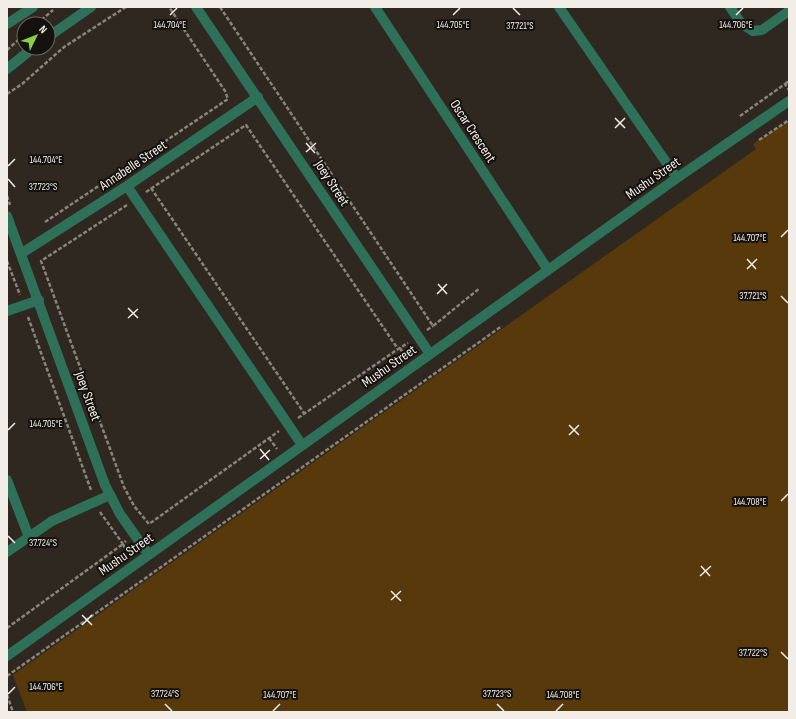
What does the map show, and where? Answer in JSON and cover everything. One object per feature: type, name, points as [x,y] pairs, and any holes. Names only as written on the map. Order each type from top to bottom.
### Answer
[{"type":"street","points":[[7,24],[33,7]]},
{"type":"street","points":[[56,31],[91,7]]},
{"type":"street","name":"Joey Street","points":[[196,7],[430,354]]},
{"type":"street","name":"Oscar Crescent","points":[[375,7],[548,270]]},
{"type":"street","points":[[559,7],[677,178]]},
{"type":"street","points":[[730,7],[741,23],[753,31],[762,30],[789,11]]},
{"type":"street","points":[[7,69],[23,56]]},
{"type":"street","name":"Annabelle Street","points":[[22,254],[127,186],[258,97]]},
{"type":"street","name":"Mushu Street","points":[[7,656],[677,178],[789,101]]},
{"type":"street","points":[[127,186],[302,445]]},
{"type":"street","name":"Joey Street","points":[[7,216],[95,458],[110,495],[120,514],[149,555]]},
{"type":"street","points":[[7,311],[38,300]]},
{"type":"street","points":[[7,480],[29,537]]},
{"type":"street","points":[[7,552],[52,521],[110,495]]},
{"type":"path","points":[[7,94],[22,84],[64,47],[126,7]]},
{"type":"path","points":[[43,224],[228,99],[225,91],[169,7]]},
{"type":"path","points":[[220,7],[433,326],[480,288]]},
{"type":"path","points":[[46,16],[53,10]]},
{"type":"path","points":[[7,50],[16,42]]},
{"type":"path","points":[[740,116],[789,81]]},
{"type":"path","points":[[785,84],[789,90]]},
{"type":"path","points":[[759,140],[789,120]]},
{"type":"path","points":[[151,188],[304,413]]},
{"type":"path","points":[[7,676],[502,326]]},
{"type":"path","points":[[7,628],[123,544]]},
{"type":"path","points":[[7,695],[13,712]]},
{"type":"shaded area","points":[[789,120],[789,712],[27,712],[13,675],[756,149],[753,144]]}]
